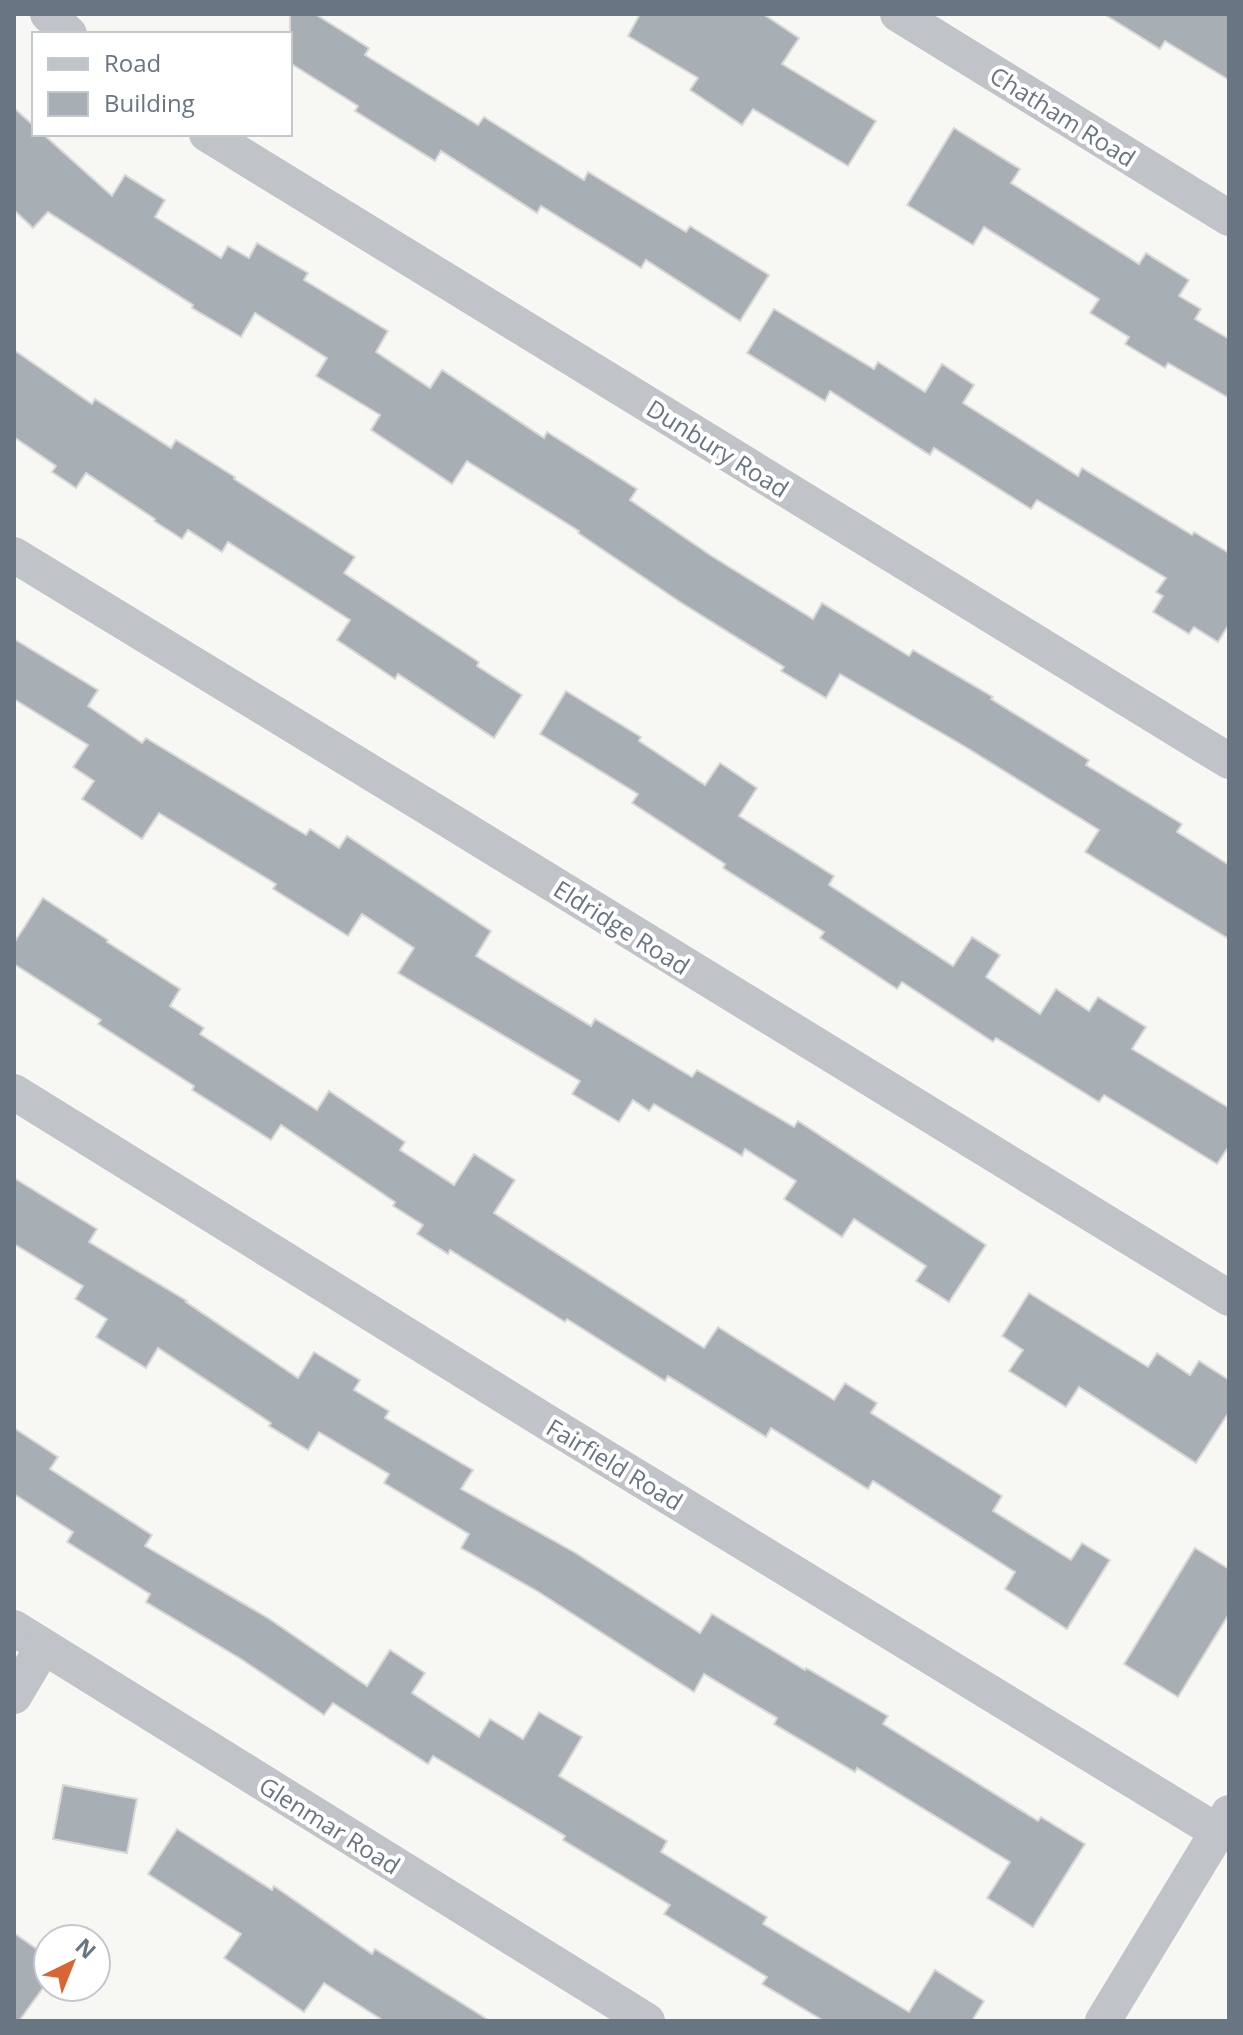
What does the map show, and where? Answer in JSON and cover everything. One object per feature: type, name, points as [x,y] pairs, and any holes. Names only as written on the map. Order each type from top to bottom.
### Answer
[{"type":"street","points":[[48,14],[67,32]]},
{"type":"street","name":"Chatham Road","points":[[898,14],[1229,218]]},
{"type":"street","name":"Dunbury Road","points":[[210,136],[1229,761]]},
{"type":"street","name":"Eldridge Road","points":[[14,555],[1229,1298]]},
{"type":"street","name":"Fairfield Road","points":[[14,1092],[545,1421],[1223,1822]]},
{"type":"street","points":[[14,1696],[29,1637]]},
{"type":"street","name":"Glenmar Road","points":[[29,1637],[647,2021]]},
{"type":"street","points":[[1103,2021],[1223,1822]]},
{"type":"building","points":[[290,14],[315,14],[369,48],[365,55],[478,125],[484,117],[584,180],[588,172],[686,232],[690,226],[769,275],[740,321],[646,260],[641,268],[541,206],[537,213],[441,151],[435,161],[355,111],[358,106],[292,64]]},
{"type":"building","points":[[640,14],[763,14],[799,38],[782,64],[876,121],[848,166],[753,109],[742,125],[690,90],[698,78],[628,36]]},
{"type":"building","points":[[1104,14],[1229,14],[1229,80],[1165,41],[1160,49]]},
{"type":"building","points":[[14,108],[32,124],[32,136],[45,136],[112,196],[125,175],[165,200],[155,217],[221,258],[228,246],[249,258],[257,243],[308,273],[304,280],[388,331],[376,352],[430,388],[442,370],[544,438],[547,432],[637,489],[630,500],[710,555],[813,619],[822,603],[909,656],[913,650],[993,697],[991,699],[1089,760],[1086,765],[1182,824],[1177,832],[1229,865],[1229,939],[1085,852],[1099,830],[964,746],[840,674],[826,698],[781,671],[784,667],[680,602],[579,531],[467,461],[452,484],[371,430],[380,415],[316,376],[327,358],[255,313],[241,337],[48,212],[33,228],[14,210]]},
{"type":"building","points":[[954,128],[1020,169],[1011,183],[1139,264],[1146,253],[1189,280],[1179,296],[1201,309],[1195,319],[1229,339],[1229,398],[1168,363],[1165,368],[1125,344],[1129,337],[1090,313],[1099,299],[984,227],[973,245],[907,205]]},
{"type":"building","points":[[774,309],[874,369],[878,362],[925,392],[942,364],[974,385],[963,403],[1078,476],[1082,468],[1192,535],[1194,532],[1229,553],[1229,624],[1218,642],[1194,627],[1189,634],[1153,612],[1163,596],[1156,592],[1166,578],[1037,500],[1031,509],[934,448],[930,455],[830,391],[825,401],[747,353]]},
{"type":"building","points":[[14,350],[92,404],[95,399],[171,448],[176,440],[355,557],[344,573],[479,662],[477,666],[522,695],[494,738],[398,674],[395,679],[337,640],[350,620],[228,542],[222,552],[188,530],[182,539],[86,473],[76,488],[52,472],[56,466],[14,437]]},
{"type":"building","points":[[14,639],[98,690],[88,706],[142,743],[146,738],[306,835],[310,829],[339,848],[347,836],[491,931],[476,956],[591,1026],[595,1019],[692,1077],[697,1070],[794,1127],[798,1121],[986,1245],[949,1302],[916,1281],[926,1266],[854,1219],[842,1237],[784,1199],[796,1181],[745,1149],[742,1156],[654,1104],[649,1111],[633,1100],[619,1122],[572,1094],[580,1081],[398,973],[414,948],[362,914],[348,936],[273,889],[276,884],[159,813],[142,839],[82,799],[94,781],[73,767],[88,745],[14,699]]},
{"type":"building","points":[[566,691],[641,737],[639,741],[705,785],[720,763],[757,788],[739,816],[834,876],[829,885],[953,966],[972,937],[1000,955],[986,977],[1040,1014],[1056,989],[1089,1011],[1098,997],[1146,1027],[1132,1049],[1229,1108],[1229,1146],[1217,1164],[1104,1095],[1099,1102],[996,1038],[993,1042],[902,982],[897,989],[820,938],[824,932],[723,868],[725,864],[632,803],[638,794],[540,734]]},
{"type":"building","points":[[43,898],[180,989],[170,1006],[204,1028],[200,1034],[317,1110],[329,1091],[405,1142],[400,1150],[454,1185],[474,1154],[515,1180],[494,1213],[704,1348],[718,1327],[834,1400],[845,1383],[877,1403],[871,1413],[1002,1496],[993,1511],[1071,1560],[1082,1543],[1110,1560],[1067,1629],[1005,1589],[1015,1572],[873,1481],[868,1489],[771,1428],[766,1437],[668,1376],[665,1381],[567,1319],[565,1322],[450,1250],[448,1254],[417,1234],[423,1225],[393,1206],[395,1202],[281,1125],[271,1140],[192,1090],[194,1086],[98,1024],[101,1020],[14,964],[14,943]]},
{"type":"building","points":[[14,1178],[97,1229],[89,1242],[187,1301],[298,1378],[314,1352],[360,1380],[354,1390],[389,1411],[385,1418],[473,1470],[461,1489],[574,1552],[700,1633],[712,1614],[888,1716],[883,1724],[1038,1821],[1041,1817],[1085,1844],[1033,1927],[987,1898],[1010,1862],[857,1768],[855,1772],[774,1724],[777,1718],[704,1674],[694,1692],[537,1591],[461,1548],[469,1534],[384,1483],[389,1474],[319,1432],[308,1450],[158,1348],[146,1368],[96,1337],[107,1319],[75,1299],[83,1286],[14,1244]]},
{"type":"building","points":[[1029,1293],[1148,1367],[1157,1353],[1190,1375],[1199,1361],[1229,1380],[1229,1412],[1196,1463],[1079,1387],[1066,1407],[1009,1371],[1023,1350],[1002,1336]]},
{"type":"building","points":[[14,1428],[58,1457],[50,1469],[152,1535],[145,1546],[268,1618],[367,1686],[390,1650],[425,1673],[412,1693],[479,1737],[490,1719],[523,1739],[539,1712],[582,1737],[559,1776],[667,1841],[661,1852],[767,1917],[763,1924],[909,2012],[935,1970],[984,2001],[972,2021],[824,2021],[762,1984],[767,1977],[664,1914],[670,1905],[563,1840],[565,1836],[433,1756],[428,1764],[333,1703],[324,1715],[241,1659],[146,1602],[150,1594],[67,1542],[73,1532],[14,1494]]},
{"type":"building","points":[[1195,1548],[1229,1569],[1229,1614],[1178,1697],[1124,1664]]},
{"type":"building","points":[[63,1785],[137,1799],[127,1853],[53,1839]]},
{"type":"building","points":[[177,1829],[272,1890],[274,1886],[372,1954],[375,1949],[490,2021],[384,2021],[324,1983],[304,2012],[224,1958],[241,1934],[148,1874]]},
{"type":"building","points":[[14,1933],[32,1946],[32,2003],[19,2021],[14,2021]]}]
